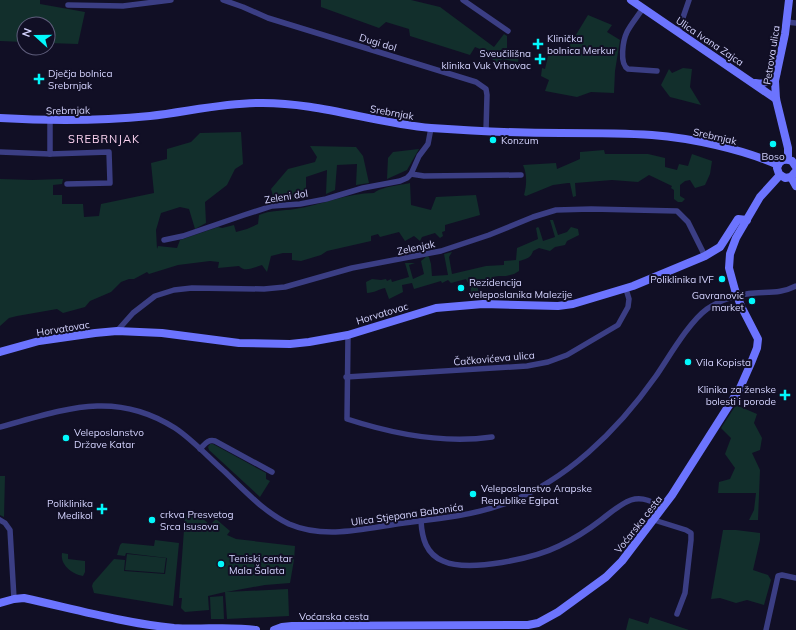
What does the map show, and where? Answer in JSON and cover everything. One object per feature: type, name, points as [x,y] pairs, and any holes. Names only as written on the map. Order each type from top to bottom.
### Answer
[{"type":"street","points":[[68,5],[123,6],[171,0]]},
{"type":"street","name":"Dugi dol","points":[[223,0],[268,18],[476,82],[486,89],[486,131]]},
{"type":"street","points":[[463,0],[508,31]]},
{"type":"street","name":"Ulica Ivana Zajca","points":[[631,0],[776,99]]},
{"type":"street","points":[[678,32],[689,0]]},
{"type":"street","name":"Petrova ulica","points":[[788,159],[788,148],[776,99],[775,84],[790,0]]},
{"type":"street","points":[[643,8],[626,33],[623,63],[628,69],[657,71]]},
{"type":"street","points":[[786,22],[796,23]]},
{"type":"street","points":[[752,82],[758,84],[765,83],[771,80],[776,74]]},
{"type":"street","name":"Srebrnjak","points":[[0,118],[50,120],[128,118],[243,104],[270,103],[300,106],[430,128],[665,136],[718,146],[778,165]]},
{"type":"street","points":[[50,120],[50,154]]},
{"type":"street","points":[[430,128],[428,144],[419,156],[411,174],[424,176],[522,175]]},
{"type":"street","points":[[0,152],[50,154],[108,152],[110,183],[66,184]]},
{"type":"street","points":[[796,167],[794,162],[788,159],[782,160],[777,169],[780,175],[785,178],[794,174],[796,186]]},
{"type":"street","name":"Zeleni dol","points":[[164,240],[183,236],[272,206],[300,204],[326,199],[363,188],[400,181],[407,178],[411,174]]},
{"type":"street","name":"Voćarska cesta","points":[[274,630],[292,626],[488,628],[534,624],[558,612],[606,577],[622,561],[672,495],[740,388],[755,353],[758,339],[737,296],[731,279],[729,263],[733,245],[747,220],[767,188],[780,175]]},
{"type":"street","name":"Zelenjak","points":[[116,331],[133,313],[155,296],[174,290],[192,288],[264,289],[285,287],[352,268],[441,251],[556,210],[591,209],[677,211],[688,222],[705,256]]},
{"type":"street","name":"Horvatovac","points":[[0,352],[39,341],[116,331],[162,333],[224,342],[257,344],[308,342],[348,334],[436,308],[483,304],[558,306],[585,301],[626,289],[705,256],[720,247],[738,220],[747,220]]},
{"type":"street","name":"Ulica Stjepana Babonića","points":[[0,427],[77,407],[108,406],[131,410],[159,420],[181,433],[262,506],[277,517],[295,526],[308,529],[334,532],[361,530],[464,515],[500,505],[528,494],[562,473],[589,451],[620,422],[640,398],[699,317],[710,308],[737,296],[752,293],[782,292],[796,286]]},
{"type":"street","name":"Čačkovićeva ulica","points":[[346,377],[527,366],[548,362],[568,355],[618,326],[628,307],[629,299],[626,289]]},
{"type":"street","points":[[348,334],[346,377],[347,419],[374,428],[429,437],[460,440],[492,437]]},
{"type":"street","points":[[200,449],[208,441],[215,441],[272,472]]},
{"type":"street","points":[[421,521],[424,541],[434,555],[444,562],[471,566],[508,562],[537,555],[559,546],[586,531],[621,505],[632,500],[650,500],[662,508]]},
{"type":"street","points":[[0,520],[5,523],[10,530],[14,599]]},
{"type":"street","points":[[654,520],[686,530],[690,534],[691,540],[685,593],[677,614]]},
{"type":"street","points":[[766,630],[778,576],[782,575],[796,578]]},
{"type":"street","points":[[0,603],[24,598],[85,612],[161,626],[206,629],[242,628],[256,630]]},
{"type":"green space","points":[[0,0],[40,0],[40,4],[85,12],[78,44],[56,43],[56,16],[16,16],[16,42],[0,41]]},
{"type":"green space","points":[[321,0],[411,0],[440,7],[494,47],[504,34],[507,36],[507,48],[519,54],[518,62],[502,59],[499,64],[493,62],[492,54],[475,47],[470,55],[410,36],[409,29],[386,22],[379,28],[321,7]]},
{"type":"green space","points":[[588,15],[612,25],[607,32],[620,40],[615,71],[614,93],[591,92],[577,97],[545,91],[549,80],[541,76],[542,68],[545,69],[550,48],[568,48]]},
{"type":"green space","points":[[683,68],[692,69],[690,87],[701,105],[670,97],[661,85],[669,69],[672,73]]},
{"type":"green space","points":[[241,132],[243,164],[235,169],[227,185],[205,202],[206,223],[195,229],[189,209],[180,207],[161,213],[156,230],[157,249],[158,246],[177,248],[180,240],[218,227],[222,228],[234,225],[236,232],[247,229],[258,224],[259,215],[268,212],[290,210],[344,197],[374,193],[386,188],[410,183],[411,205],[431,210],[436,197],[476,195],[480,215],[445,225],[445,231],[442,232],[443,236],[440,238],[435,233],[422,237],[420,241],[414,236],[405,241],[399,232],[380,237],[378,234],[371,236],[371,241],[327,251],[321,255],[301,261],[292,260],[292,253],[283,253],[271,256],[267,272],[262,265],[247,269],[239,266],[218,268],[219,262],[210,261],[178,265],[149,274],[147,272],[134,279],[121,282],[111,292],[90,301],[85,307],[63,313],[57,309],[17,316],[9,318],[0,326],[0,179],[63,179],[62,184],[53,185],[53,195],[62,195],[62,204],[83,204],[84,217],[99,216],[101,204],[154,193],[151,163],[167,159],[167,149],[191,142],[200,133]]},
{"type":"green space","points":[[310,146],[356,147],[363,156],[369,183],[356,185],[357,164],[337,165],[335,190],[326,194],[327,170],[306,177],[306,198],[275,203],[271,189],[288,169],[315,162],[317,157]]},
{"type":"green space","points":[[419,149],[407,170],[387,179],[388,158],[393,152]]},
{"type":"green space","points":[[604,150],[605,154],[648,154],[665,158],[665,167],[677,170],[679,164],[688,166],[692,154],[712,161],[710,174],[705,185],[695,188],[690,180],[685,181],[680,185],[680,196],[685,199],[682,202],[678,202],[674,199],[674,190],[671,188],[672,186],[649,175],[638,182],[612,180],[575,183],[576,196],[573,197],[570,183],[553,185],[526,196],[524,195],[526,180],[523,165],[556,163],[557,169],[580,159],[580,152]]},
{"type":"green space","points":[[550,220],[553,220],[558,235],[567,232],[571,227],[578,229],[579,235],[567,241],[565,245],[555,247],[550,251],[539,248],[533,251],[530,257],[519,261],[519,271],[514,274],[492,277],[490,282],[487,279],[476,282],[479,293],[470,294],[471,289],[466,279],[451,283],[448,280],[442,283],[441,281],[414,289],[412,283],[402,285],[403,292],[389,299],[385,288],[367,293],[366,282],[372,279],[386,279],[387,281],[391,279],[392,282],[409,277],[405,263],[415,263],[409,265],[413,279],[424,274],[421,261],[427,256],[429,257],[431,264],[432,276],[448,275],[444,254],[452,252],[449,257],[452,274],[486,266],[504,265],[504,261],[516,260],[517,248],[538,239],[536,228],[539,228],[543,241],[555,237]]},
{"type":"green space","points":[[736,405],[757,414],[754,423],[762,438],[760,450],[752,453],[760,470],[758,520],[749,520],[754,510],[756,493],[718,493],[719,482],[730,479],[735,468],[725,454],[731,438],[721,428]]},
{"type":"green space","points":[[210,444],[213,444],[266,473],[266,479],[270,481],[260,497],[209,450],[208,447]]},
{"type":"green space","points":[[0,476],[5,476],[4,517],[0,515]]},
{"type":"green space","points":[[193,510],[210,525],[216,519],[230,531],[227,535],[236,539],[295,546],[290,583],[265,585],[226,592],[288,589],[289,616],[227,619],[225,592],[208,596],[209,610],[185,612],[181,608],[182,598],[179,598],[185,516]]},
{"type":"green space","points":[[723,530],[760,533],[760,540],[753,570],[768,575],[771,580],[764,605],[747,600],[736,603],[720,598],[711,599]]},
{"type":"green space","points":[[155,540],[179,543],[173,606],[94,593],[92,586],[93,583],[114,559],[125,560],[124,571],[165,574],[167,558],[126,553],[125,556],[117,555],[122,543],[154,546]]},
{"type":"green space","points":[[62,553],[68,554],[68,559],[85,561],[85,572],[83,576],[71,571],[65,565]]},
{"type":"green space","points":[[127,554],[166,558],[164,573],[125,570]]},
{"type":"green space","points":[[223,596],[224,619],[211,619],[210,597]]},
{"type":"green space","points":[[650,617],[689,630],[626,630],[629,618],[648,624]]},
{"type":"place","name":"Klinička bolnica Merkur","points":[[538,44]]},
{"type":"place","name":"Sveučilišna klinika Vuk Vrhovac","points":[[540,59]]},
{"type":"place","name":"Dječja bolnica Srebrnjak","points":[[39,79]]},
{"type":"place","name":"Konzum","points":[[493,140]]},
{"type":"place","name":"Boso","points":[[773,144]]},
{"type":"place","name":"Poliklinika IVF","points":[[722,279]]},
{"type":"place","name":"Rezidencija veleposlanika Malezije","points":[[461,288]]},
{"type":"place","name":"Gavranović market","points":[[752,301]]},
{"type":"place","name":"Vila Kopista","points":[[688,362]]},
{"type":"place","name":"Klinika za ženske bolesti i porode","points":[[785,395]]},
{"type":"place","name":"Veleposlanstvo Države Katar","points":[[66,438]]},
{"type":"place","name":"Veleposlanstvo Arapske Republike Egipat","points":[[473,494]]},
{"type":"place","name":"Poliklinika Medikol","points":[[102,509]]},
{"type":"place","name":"crkva Presvetog Srca Isusova","points":[[152,520]]},
{"type":"place","name":"Teniski centar Mala Šalata","points":[[221,564]]},
{"type":"district","name":"SREBRNJAK","points":[[104,139]]}]
